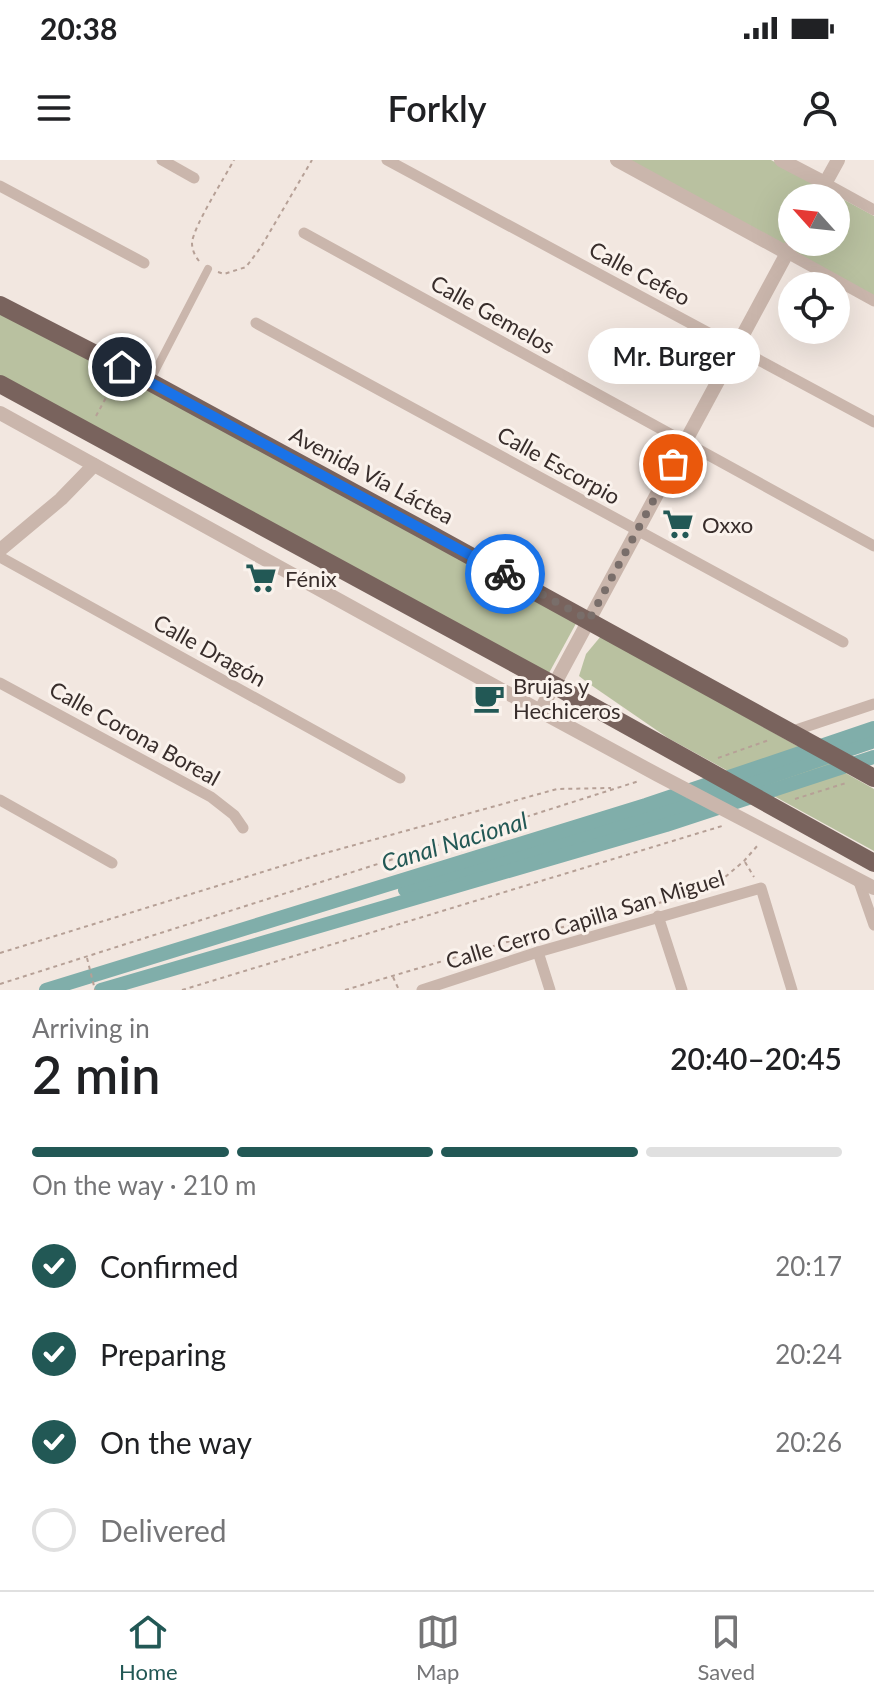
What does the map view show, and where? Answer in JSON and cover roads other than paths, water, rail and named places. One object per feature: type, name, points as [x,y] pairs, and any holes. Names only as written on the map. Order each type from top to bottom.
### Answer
[{"type":"main road","name":"Avenida Vía Láctea","points":[[0,305],[150,382],[867,775]]},
{"type":"main road","points":[[0,384],[874,863]]},
{"type":"street","points":[[162,160],[194,178]]},
{"type":"street","name":"Calle Cefeo","points":[[387,160],[874,422]]},
{"type":"street","points":[[617,160],[778,242]]},
{"type":"street","points":[[781,160],[874,210]]},
{"type":"street","points":[[825,183],[838,160]]},
{"type":"street","points":[[0,186],[144,263]]},
{"type":"street","name":"Calle Gemelos","points":[[304,233],[874,546]]},
{"type":"street","points":[[540,711],[786,256]]},
{"type":"street","points":[[803,256],[874,301]]},
{"type":"street","points":[[150,382],[208,269]]},
{"type":"street","name":"Calle Escorpio","points":[[256,323],[843,642]]},
{"type":"street","points":[[0,413],[540,711],[874,888]]},
{"type":"street","points":[[0,550],[61,499],[94,465]]},
{"type":"street","name":"Calle Dragón","points":[[0,557],[400,778]]},
{"type":"street","name":"Calle Corona Boreal","points":[[0,683],[211,797],[234,815],[243,828]]},
{"type":"street","points":[[796,735],[874,704]]},
{"type":"street","points":[[0,800],[112,863]]},
{"type":"street","points":[[858,879],[874,925]]},
{"type":"street","name":"Calle Cerro Capilla San Miguel","points":[[422,990],[538,952],[761,888],[792,990]]},
{"type":"street","points":[[658,916],[682,990]]},
{"type":"street","points":[[538,952],[550,990]]},
{"type":"waterway","name":"Canal Nacional","points":[[46,990],[646,805],[874,728]]},
{"type":"waterway","name":"Canal Nacional","points":[[405,890],[688,805],[874,741]]},
{"type":"waterway","name":"Canal Nacional","points":[[101,990],[666,825],[874,757]]},
{"type":"place","name":"Mr. Burger","points":[[673,464]]},
{"type":"place","name":"Oxxo","points":[[678,524]]},
{"type":"place","name":"Fénix","points":[[261,578]]},
{"type":"place","name":"Brujas y Hechiceros","points":[[489,698]]}]
